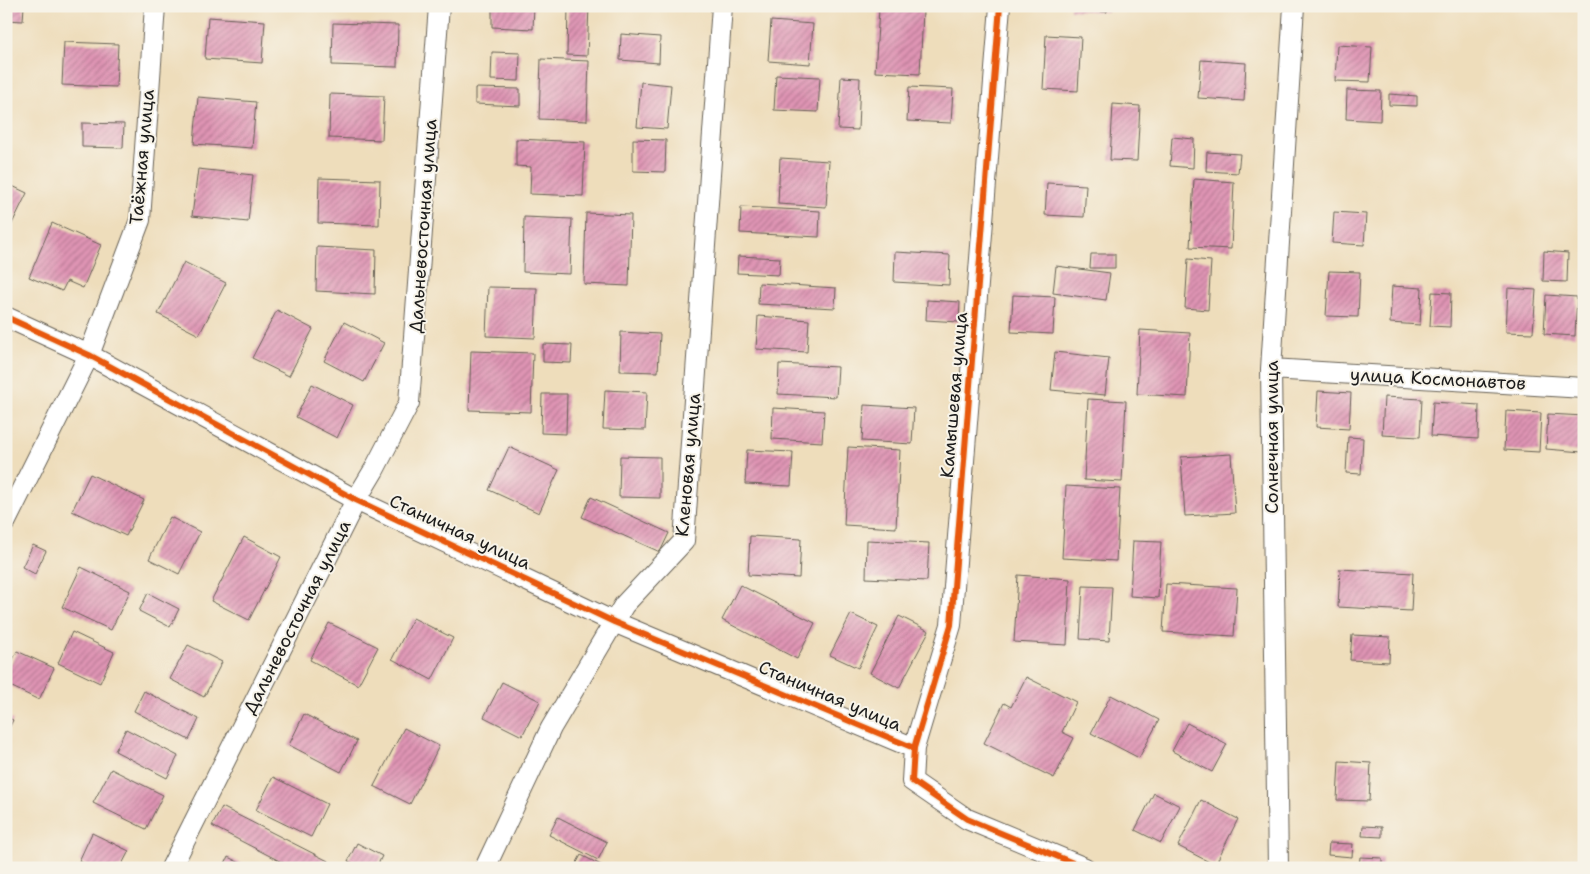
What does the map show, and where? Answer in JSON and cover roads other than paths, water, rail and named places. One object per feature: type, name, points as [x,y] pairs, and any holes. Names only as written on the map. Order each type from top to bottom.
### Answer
[{"type":"street","name":"Таёжная улица","points":[[6,521],[88,355],[140,220],[155,6]]},
{"type":"street","name":"Дальневосточная улица","points":[[171,868],[356,500],[409,403],[440,6]]},
{"type":"street","name":"Кленовая улица","points":[[485,868],[551,728],[624,605],[684,541],[722,6]]},
{"type":"street","name":"Камышевая улица","points":[[1000,6],[951,625],[914,748],[912,781],[967,819],[1085,868]]},
{"type":"street","name":"Солнечная улица","points":[[1278,868],[1270,369],[1294,6]]},
{"type":"street","name":"Станичная улица","points":[[6,318],[88,355],[356,500],[614,622],[914,748]]},
{"type":"street","name":"улица Космонавтов","points":[[1270,369],[1584,388]]}]
